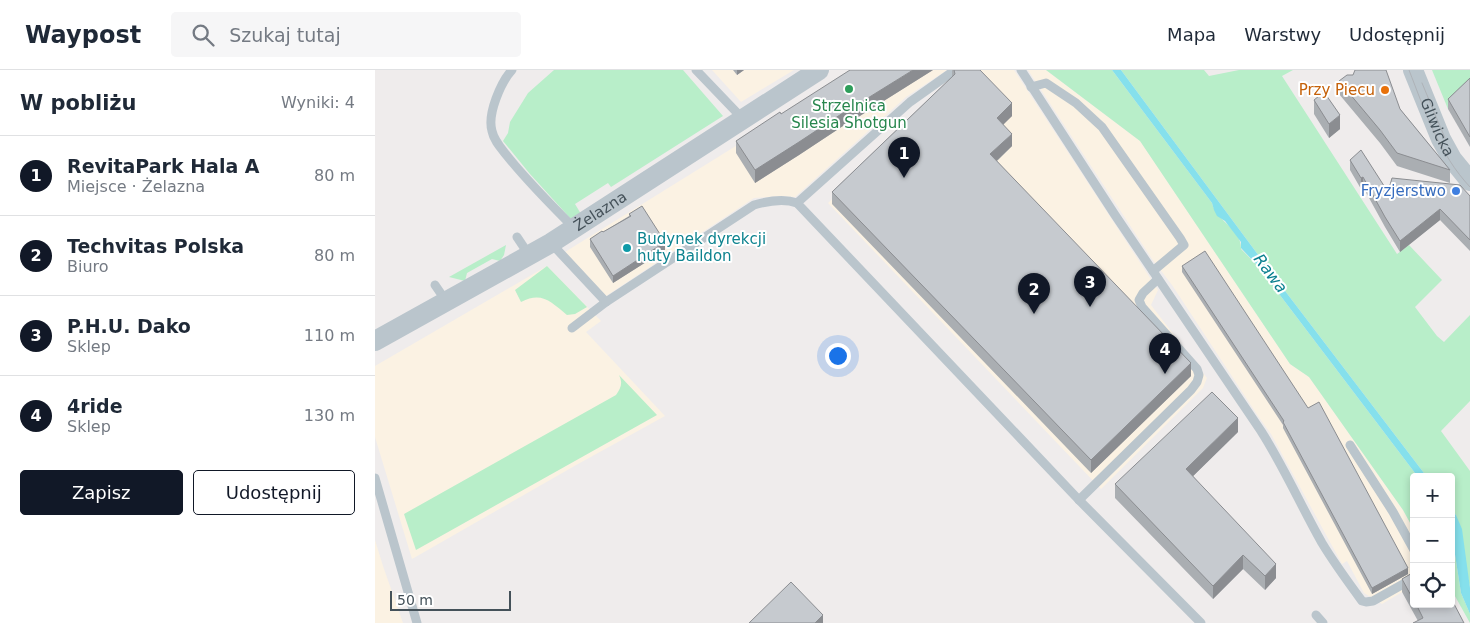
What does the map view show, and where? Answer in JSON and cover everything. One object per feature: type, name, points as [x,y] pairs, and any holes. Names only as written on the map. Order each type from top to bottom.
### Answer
[{"type":"street","name":"Żelazna","points":[[375,341],[551,243],[819,70]]},
{"type":"street","name":"Gliwicka","points":[[1413,70],[1441,139],[1452,159],[1470,181]]},
{"type":"lane","points":[[512,70],[499,90],[491,120],[491,129],[495,141],[522,175],[573,228]]},
{"type":"lane","points":[[696,70],[744,119]]},
{"type":"lane","points":[[797,203],[909,102],[955,70]]},
{"type":"lane","points":[[1021,70],[1115,215],[1261,431],[1322,543],[1362,601],[1373,601],[1410,580]]},
{"type":"lane","points":[[1031,87],[1046,83],[1076,103],[1102,127],[1184,245],[1156,275],[1139,300],[1142,307],[1197,369],[1199,375],[1197,382],[1079,500]]},
{"type":"lane","points":[[572,328],[606,302],[754,205],[774,200],[797,203],[1079,500],[1201,623]]},
{"type":"lane","points":[[517,237],[529,256]]},
{"type":"lane","points":[[551,243],[606,302]]},
{"type":"lane","points":[[435,285],[446,302]]},
{"type":"lane","points":[[1350,445],[1393,512],[1410,543]]},
{"type":"lane","points":[[375,478],[417,623]]},
{"type":"lane","points":[[1316,615],[1323,623]]},
{"type":"shaded area","points":[[712,70],[794,70],[741,102]]},
{"type":"shaded area","points":[[858,70],[947,70],[906,97],[795,197],[754,198],[606,296],[565,252]]},
{"type":"shaded area","points":[[969,70],[1014,70],[1158,290],[1151,305],[1207,378],[1203,388],[1101,489],[828,203]]},
{"type":"shaded area","points":[[1028,70],[1046,70],[1140,141],[1290,364],[1309,377],[1403,510],[1410,523],[1410,587],[1382,604],[1364,593],[1347,561],[1342,564],[1271,434],[1172,285],[1152,259]]},
{"type":"shaded area","points":[[547,266],[601,321],[586,332],[665,416],[412,559],[375,437],[375,366]]},
{"type":"shaded area","points":[[375,540],[383,566],[403,623],[375,623]]},
{"type":"green space","points":[[554,70],[683,70],[723,116],[611,187],[608,183],[575,204],[581,214],[571,219],[503,141],[508,133],[510,122],[528,93]]},
{"type":"green space","points":[[1046,70],[1112,70],[1212,203],[1218,215],[1233,230],[1240,242],[1241,249],[1257,265],[1415,473],[1410,473],[1410,523],[1309,377],[1290,364],[1140,141]]},
{"type":"green space","points":[[1121,70],[1204,70],[1209,76],[1239,70],[1293,70],[1282,76],[1397,254],[1409,245],[1442,280],[1415,307],[1437,336],[1444,342],[1470,315],[1470,401],[1441,431],[1470,471],[1470,588],[1455,514],[1455,473],[1424,473],[1279,283]]},
{"type":"green space","points":[[1432,70],[1470,70],[1470,88],[1448,109]]},
{"type":"green space","points":[[506,245],[504,255],[500,261],[492,259],[467,273],[465,281],[449,277]]},
{"type":"green space","points":[[547,266],[587,307],[575,314],[567,315],[551,302],[541,298],[528,299],[521,302],[515,290]]},
{"type":"green space","points":[[619,375],[657,415],[416,550],[404,514],[616,395],[621,385]]},
{"type":"green space","points":[[1455,555],[1461,593],[1470,614],[1470,623],[1455,596]]},
{"type":"water","name":"Rawa","points":[[1112,70],[1121,70],[1279,283],[1424,473],[1415,473],[1257,265],[1241,248],[1241,242],[1225,221],[1217,216],[1212,203]]},
{"type":"water","points":[[1455,514],[1462,529],[1470,588],[1470,614],[1461,593],[1455,555]]},
{"type":"building","points":[[850,70],[913,70],[755,170],[736,141]]},
{"type":"building","points":[[954,70],[980,70],[1012,103],[997,118],[1012,134],[990,154],[1191,363],[1091,460],[832,192],[955,74]]},
{"type":"building","points":[[1355,70],[1386,70],[1400,109],[1450,170],[1397,153],[1339,81],[1347,75],[1353,75]]},
{"type":"building","points":[[1470,78],[1470,137],[1448,99]]},
{"type":"building","points":[[1324,92],[1340,115],[1329,124],[1314,100]]},
{"type":"building","points":[[1361,150],[1388,192],[1392,178],[1460,185],[1470,196],[1470,240],[1440,209],[1400,241],[1363,177],[1361,178],[1350,160]]},
{"type":"building","name":"Budynek dyrekcji huty Baildon","points":[[642,206],[665,242],[613,276],[590,239],[631,216],[629,214]]},
{"type":"building","points":[[1205,251],[1308,408],[1319,402],[1408,568],[1372,588],[1284,421],[1182,266]]},
{"type":"building","points":[[1212,392],[1238,418],[1186,469],[1276,564],[1265,576],[1243,555],[1213,586],[1115,484]]},
{"type":"building","points":[[1410,574],[1410,594],[1402,579]]},
{"type":"building","points":[[791,582],[823,615],[815,623],[749,623]]},
{"type":"building","points":[[1455,606],[1464,623],[1413,623],[1423,618],[1418,608],[1455,608]]},
{"type":"tram line","points":[[1409,70],[1441,146],[1470,187]]},
{"type":"tram line","points":[[1422,83],[1445,138]]},
{"type":"place","name":"Strzelnica Silesia Shotgun","points":[[849,89]]},
{"type":"place","name":"Przy Piecu","points":[[1385,90]]},
{"type":"place","name":"RevitaPark Hala A","points":[[904,178]]},
{"type":"place","name":"Fryzjerstwo","points":[[1456,191]]},
{"type":"place","name":"Budynek dyrekcji huty Baildon","points":[[627,248]]},
{"type":"place","name":"P.H.U. Dako","points":[[1090,307]]},
{"type":"place","name":"Techvitas Polska","points":[[1034,314]]},
{"type":"place","name":"4ride","points":[[1165,374]]}]
